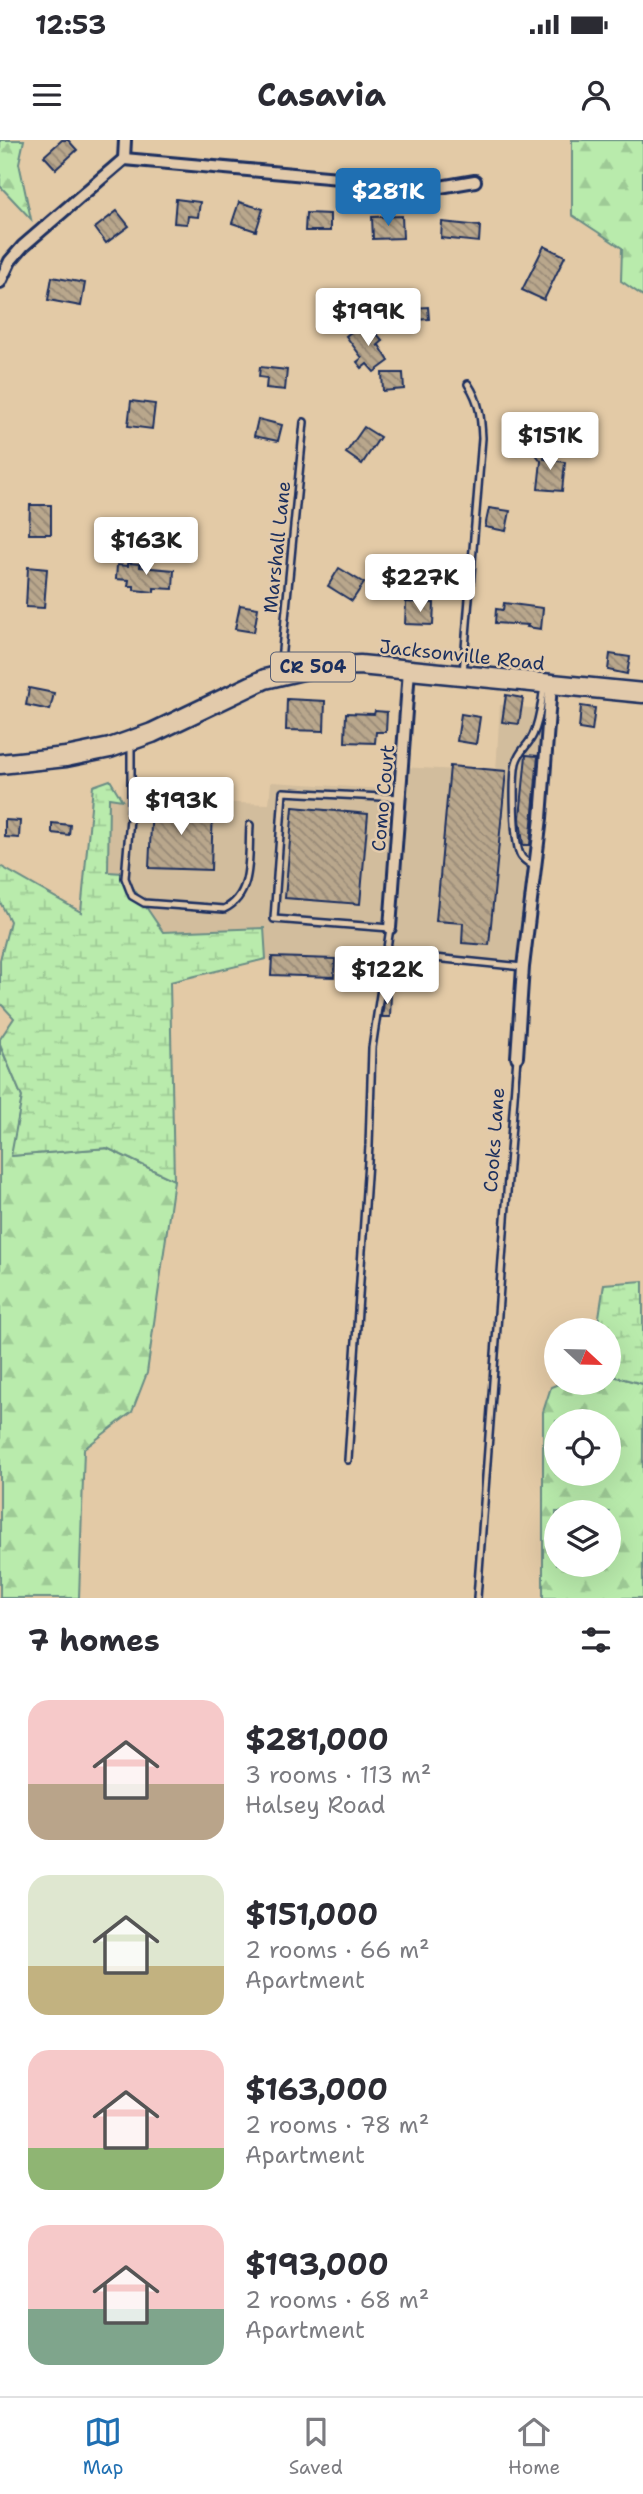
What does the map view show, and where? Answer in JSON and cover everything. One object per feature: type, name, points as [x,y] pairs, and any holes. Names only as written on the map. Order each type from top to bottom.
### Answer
[{"type":"main road","name":"Jacksonville Road","points":[[0,764],[66,757],[131,741],[280,674],[338,665],[643,693]]},
{"type":"street","points":[[124,159],[125,140]]},
{"type":"street","points":[[0,282],[10,261],[23,246],[124,159],[440,187],[475,181]]},
{"type":"street","name":"Como Court","points":[[390,928],[409,670]]},
{"type":"street","name":"Cooks Lane","points":[[517,1057],[523,967],[536,868],[548,684]]},
{"type":"lane","points":[[463,676],[482,439],[477,397],[468,384]]},
{"type":"lane","name":"Marshall Lane","points":[[280,674],[304,422]]},
{"type":"lane","points":[[536,868],[521,858],[518,848],[516,766],[520,750],[528,745],[539,717],[548,684]]},
{"type":"lane","points":[[131,741],[131,807],[125,877],[132,896],[144,903],[224,909],[236,904],[246,887],[250,825]]},
{"type":"lane","points":[[348,1460],[369,1146],[372,1048],[390,928],[274,919],[283,792],[401,799]]},
{"type":"lane","points":[[385,953],[523,967]]},
{"type":"lane","name":"Cooks Lane","points":[[477,1598],[517,1057]]},
{"type":"shaded area","points":[[500,705],[551,710],[547,799],[531,969],[399,958],[398,974],[266,959],[264,928],[163,932],[123,873],[108,872],[109,798],[269,804],[271,782],[399,790],[401,767],[496,772]]},
{"type":"green space","points":[[0,140],[24,140],[19,163],[31,219],[0,186]]},
{"type":"green space","points":[[572,140],[643,140],[643,296],[621,281],[622,248],[572,215]]},
{"type":"green space","points":[[110,780],[122,800],[109,798],[108,872],[123,873],[163,932],[264,928],[266,959],[170,982],[174,1180],[107,1148],[11,1156],[22,1097],[0,1045],[0,1039],[14,1018],[0,1003],[0,960],[10,921],[0,902],[0,866],[81,912],[93,786]]},
{"type":"green space","points":[[0,1045],[22,1097],[12,1156],[107,1148],[174,1180],[147,1373],[132,1412],[84,1449],[79,1598],[0,1598]]},
{"type":"green space","points":[[643,1281],[643,1384],[621,1378],[621,1318],[599,1318],[604,1284]]},
{"type":"green space","points":[[621,1378],[643,1384],[643,1598],[543,1598],[543,1412],[548,1395],[621,1395]]},
{"type":"building","points":[[62,140],[68,140],[77,150],[56,169],[44,156]]},
{"type":"building","points":[[176,199],[200,202],[198,217],[188,216],[187,224],[174,223]]},
{"type":"building","points":[[239,202],[263,209],[256,231],[232,223]]},
{"type":"building","points":[[117,211],[129,226],[106,243],[95,228]]},
{"type":"building","points":[[306,213],[330,214],[330,231],[305,231]]},
{"type":"building","points":[[402,216],[403,238],[373,239],[372,217]]},
{"type":"building","points":[[442,222],[480,226],[479,242],[441,238]]},
{"type":"building","points":[[544,246],[565,256],[544,300],[522,290]]},
{"type":"building","points":[[52,277],[85,283],[81,306],[48,300]]},
{"type":"building","points":[[428,307],[429,319],[415,320],[414,308]]},
{"type":"building","points":[[361,324],[371,337],[376,333],[383,341],[377,346],[379,345],[389,361],[374,372],[367,364],[362,368],[357,362],[362,358],[346,336]]},
{"type":"building","points":[[260,367],[287,370],[285,390],[266,388],[267,378],[259,377]]},
{"type":"building","points":[[382,373],[403,373],[404,389],[383,391]]},
{"type":"building","points":[[131,401],[155,404],[152,429],[128,426]]},
{"type":"building","points":[[258,419],[282,425],[278,441],[254,436]]},
{"type":"building","points":[[364,427],[380,437],[362,464],[346,453]]},
{"type":"building","points":[[540,443],[545,451],[544,459],[565,462],[562,491],[538,489],[541,461],[534,452]]},
{"type":"building","points":[[30,505],[51,505],[51,534],[29,534]]},
{"type":"building","points":[[489,508],[510,511],[506,531],[485,527]]},
{"type":"building","points":[[128,563],[140,564],[140,567],[174,570],[173,589],[154,588],[154,592],[134,590],[134,586],[128,586],[129,580],[116,579],[117,565],[128,566]]},
{"type":"building","points":[[28,567],[47,569],[44,608],[26,607]]},
{"type":"building","points":[[339,568],[364,583],[352,601],[328,586]]},
{"type":"building","points":[[406,602],[434,603],[433,625],[405,624]]},
{"type":"building","points":[[504,603],[543,608],[541,629],[527,627],[528,625],[495,623],[496,609],[503,610]]},
{"type":"building","points":[[240,605],[258,608],[254,632],[235,629]]},
{"type":"building","points":[[610,654],[630,657],[627,674],[608,670]]},
{"type":"building","points":[[29,688],[54,693],[50,710],[26,705]]},
{"type":"building","points":[[506,695],[523,698],[519,724],[502,722]]},
{"type":"building","points":[[287,699],[325,701],[324,731],[286,730]]},
{"type":"building","points":[[581,706],[595,708],[592,731],[579,729]]},
{"type":"building","points":[[375,711],[387,712],[386,732],[376,732],[375,743],[345,742],[346,713],[374,714]]},
{"type":"building","points":[[461,714],[480,717],[476,744],[457,741]]},
{"type":"building","points":[[526,755],[538,756],[530,845],[523,845],[520,818]]},
{"type":"building","points":[[450,766],[506,771],[489,945],[462,943],[463,923],[436,921]]},
{"type":"building","points":[[152,804],[213,807],[211,870],[149,868]]},
{"type":"building","points":[[293,807],[368,814],[360,904],[285,898]]},
{"type":"building","points":[[5,820],[20,821],[19,838],[5,837]]},
{"type":"building","points":[[52,823],[70,825],[69,835],[52,833]]},
{"type":"building","points":[[272,957],[335,959],[334,977],[271,975]]},
{"type":"building","points":[[385,994],[391,995],[390,1017],[382,1017]]}]
